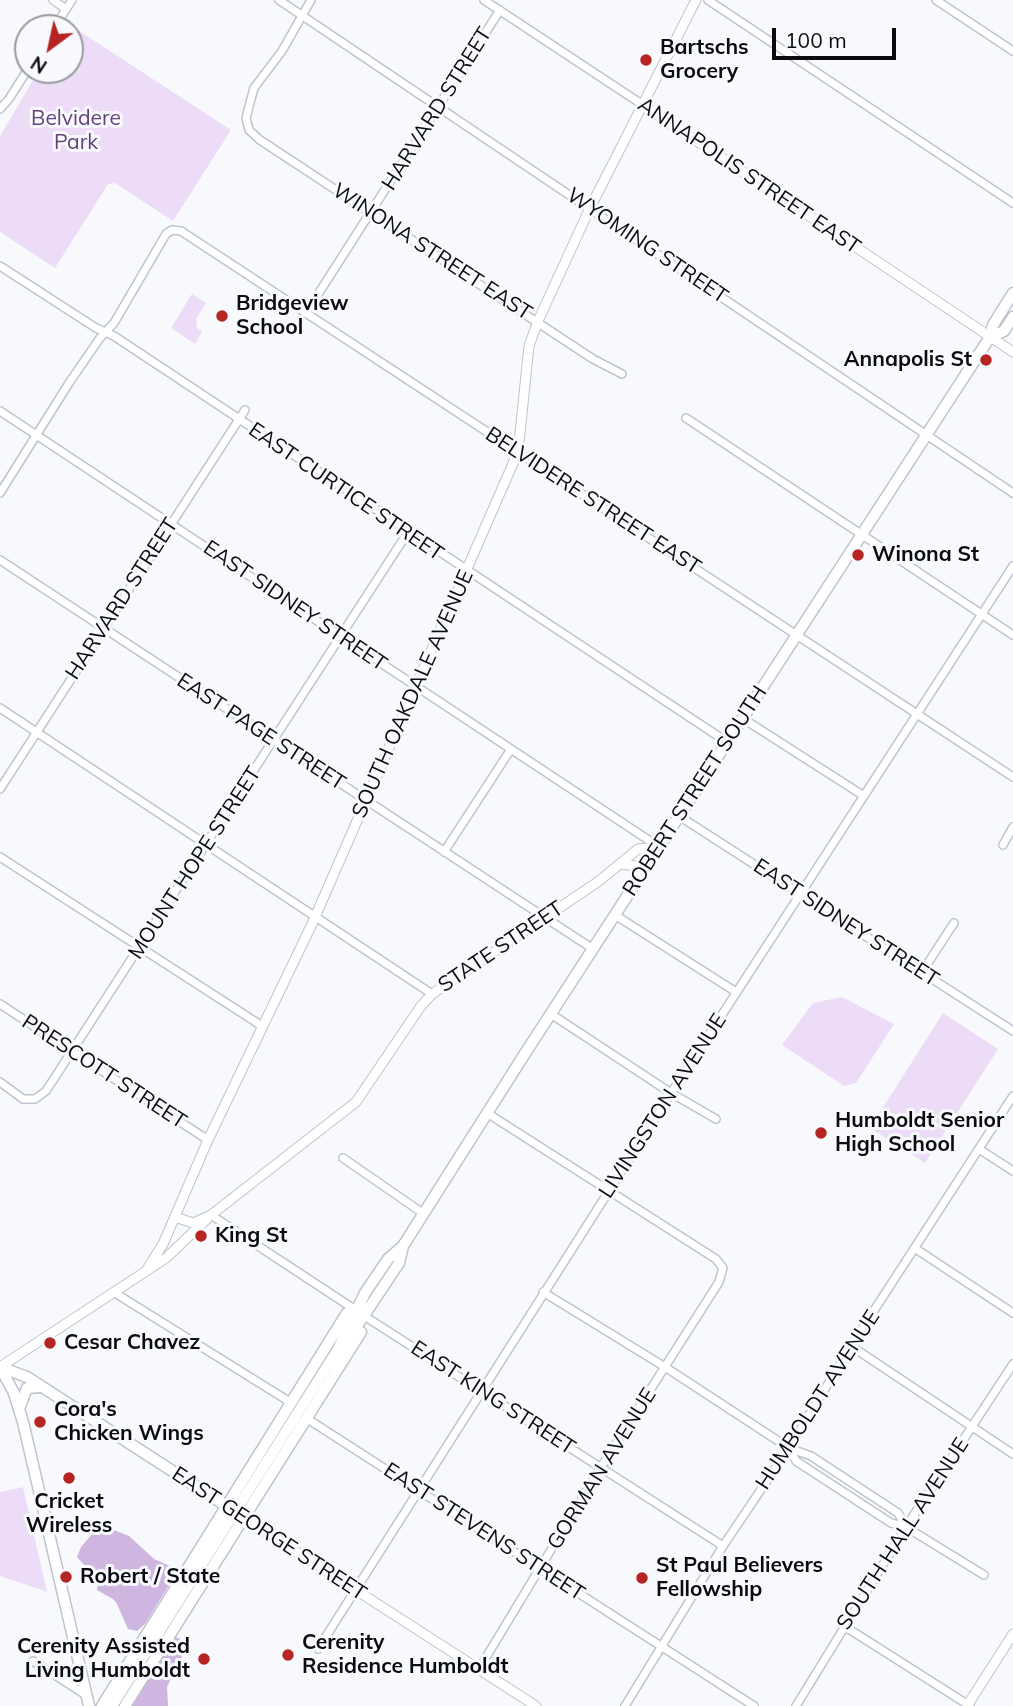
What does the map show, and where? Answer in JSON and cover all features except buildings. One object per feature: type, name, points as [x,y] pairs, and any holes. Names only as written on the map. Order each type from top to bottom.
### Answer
[{"type":"main road","name":"ROBERT STREET SOUTH","points":[[112,1706],[371,1296],[388,1259],[403,1246],[424,1214],[990,337],[993,325],[1013,293]]},
{"type":"main road","name":"ROBERT STREET SOUTH","points":[[990,337],[1004,331],[1013,317]]},
{"type":"main road","points":[[102,1706],[351,1307],[371,1296]]},
{"type":"main road","points":[[125,1706],[369,1319],[371,1296]]},
{"type":"main road","points":[[0,1367],[19,1409],[88,1701]]},
{"type":"main road","name":"EAST GEORGE STREET","points":[[0,1367],[23,1374],[243,1517]]},
{"type":"main road","points":[[19,1409],[27,1388],[42,1387]]},
{"type":"street","points":[[53,0],[66,9]]},
{"type":"street","points":[[63,14],[72,0]]},
{"type":"street","name":"WYOMING STREET","points":[[279,0],[1013,493]]},
{"type":"street","points":[[302,15],[311,0]]},
{"type":"street","name":"ANNAPOLIS STREET EAST","points":[[484,0],[1013,352]]},
{"type":"street","name":"SOUTH OAKDALE AVENUE","points":[[145,1271],[159,1252],[208,1140],[315,916],[518,452],[529,346],[538,321],[590,208],[696,0]]},
{"type":"street","points":[[708,0],[1013,203]]},
{"type":"street","points":[[936,0],[1013,51]]},
{"type":"street","name":"HARVARD STREET","points":[[306,313],[500,10]]},
{"type":"street","name":"WINONA STREET EAST","points":[[302,15],[278,57],[254,88],[246,117],[249,130],[260,140],[593,359],[622,374]]},
{"type":"street","points":[[0,109],[18,84]]},
{"type":"street","name":"BELVIDERE STREET EAST","points":[[106,332],[166,234],[172,230],[181,230],[1013,777]]},
{"type":"street","name":"EAST CURTICE STREET","points":[[0,266],[106,332],[727,742]]},
{"type":"street","points":[[0,493],[106,332]]},
{"type":"street","name":"HARVARD STREET","points":[[0,789],[245,410]]},
{"type":"street","name":"EAST SIDNEY STREET","points":[[0,411],[659,847]]},
{"type":"street","points":[[686,418],[1013,635]]},
{"type":"street","name":"MOUNT HOPE STREET","points":[[0,1082],[23,1099],[36,1099],[46,1091],[408,532]]},
{"type":"street","name":"EAST PAGE STREET","points":[[0,560],[593,949]]},
{"type":"street","name":"LIVINGSTON AVENUE","points":[[318,1649],[543,1292],[1013,566]]},
{"type":"street","points":[[0,708],[432,994]]},
{"type":"street","points":[[742,718],[864,796]]},
{"type":"street","points":[[444,852],[511,749]]},
{"type":"street","name":"EAST SIDNEY STREET","points":[[679,816],[1013,1031]]},
{"type":"street","points":[[1003,845],[1013,827]]},
{"type":"street","name":"STATE STREET","points":[[0,1367],[170,1255],[211,1215],[356,1102],[432,994],[622,864],[638,849],[659,847]]},
{"type":"street","points":[[0,857],[262,1026]]},
{"type":"street","points":[[622,864],[635,866],[643,871]]},
{"type":"street","points":[[615,915],[736,992]]},
{"type":"street","points":[[922,972],[954,923]]},
{"type":"street","name":"PRESCOTT STREET","points":[[0,1004],[208,1140]]},
{"type":"street","points":[[551,1014],[671,1093],[716,1119]]},
{"type":"street","name":"HUMBOLDT AVENUE","points":[[625,1706],[723,1546],[789,1448],[851,1346],[1013,1096]]},
{"type":"street","points":[[487,1113],[608,1192]]},
{"type":"street","points":[[979,1149],[1013,1171]]},
{"type":"street","points":[[343,1158],[424,1214]]},
{"type":"street","name":"GORMAN AVENUE","points":[[479,1669],[601,1467],[719,1282],[723,1268],[716,1259],[608,1192]]},
{"type":"street","points":[[175,1217],[193,1223],[211,1215],[351,1307]]},
{"type":"street","points":[[916,1249],[1013,1313]]},
{"type":"street","points":[[543,1292],[666,1367],[789,1448],[811,1456],[898,1513],[906,1527]]},
{"type":"street","points":[[114,1293],[290,1402]]},
{"type":"street","name":"EAST KING STREET","points":[[369,1319],[723,1546]]},
{"type":"street","points":[[851,1346],[1013,1454]]},
{"type":"street","name":"SOUTH HALL AVENUE","points":[[796,1706],[906,1527],[1013,1364]]},
{"type":"street","name":"EAST STEVENS STREET","points":[[306,1418],[754,1706]]},
{"type":"street","points":[[789,1448],[796,1461],[891,1523],[906,1527],[984,1575]]},
{"type":"street","name":"EAST GEORGE STREET","points":[[243,1517],[536,1706]]},
{"type":"street","points":[[844,1626],[969,1706],[1013,1634]]},
{"type":"street","points":[[33,1661],[88,1701]]},
{"type":"green space","name":"Belvidere Park","points":[[84,34],[231,130],[173,221],[115,183],[108,184],[55,268],[0,232],[0,136],[31,84],[84,84]]},
{"type":"green space","points":[[192,294],[206,303],[196,319],[197,328],[202,332],[195,344],[171,328]]},
{"type":"green space","points":[[842,997],[894,1024],[856,1083],[844,1086],[782,1045],[813,1003]]},
{"type":"green space","points":[[943,1013],[998,1049],[925,1163],[870,1128]]},
{"type":"green space","points":[[23,1487],[47,1592],[0,1576],[0,1492]]},
{"type":"shaded area","points":[[99,1526],[129,1536],[154,1559],[175,1568],[171,1582],[145,1624],[137,1631],[128,1629],[113,1599],[97,1590],[97,1572],[85,1566],[77,1557],[81,1547]]},
{"type":"shaded area","points":[[175,1637],[184,1640],[187,1646],[167,1687],[168,1706],[131,1706]]},
{"type":"place","name":"Bartschs Grocery","points":[[646,60]]},
{"type":"place","name":"Bridgeview School","points":[[222,316]]},
{"type":"place","name":"Annapolis St","points":[[986,360]]},
{"type":"place","name":"Winona St","points":[[858,555]]},
{"type":"place","name":"Humboldt Senior High School","points":[[821,1133]]},
{"type":"place","name":"King St","points":[[201,1236]]},
{"type":"place","name":"Cesar Chavez","points":[[50,1343]]},
{"type":"place","name":"Cora's Chicken Wings","points":[[40,1422]]},
{"type":"place","name":"Cricket Wireless","points":[[69,1478]]},
{"type":"place","name":"Robert / State","points":[[66,1577]]},
{"type":"place","name":"St Paul Believers Fellowship","points":[[642,1578]]},
{"type":"place","name":"Cerenity Residence Humboldt","points":[[288,1655]]},
{"type":"place","name":"Cerenity Assisted Living Humboldt","points":[[204,1659]]}]
